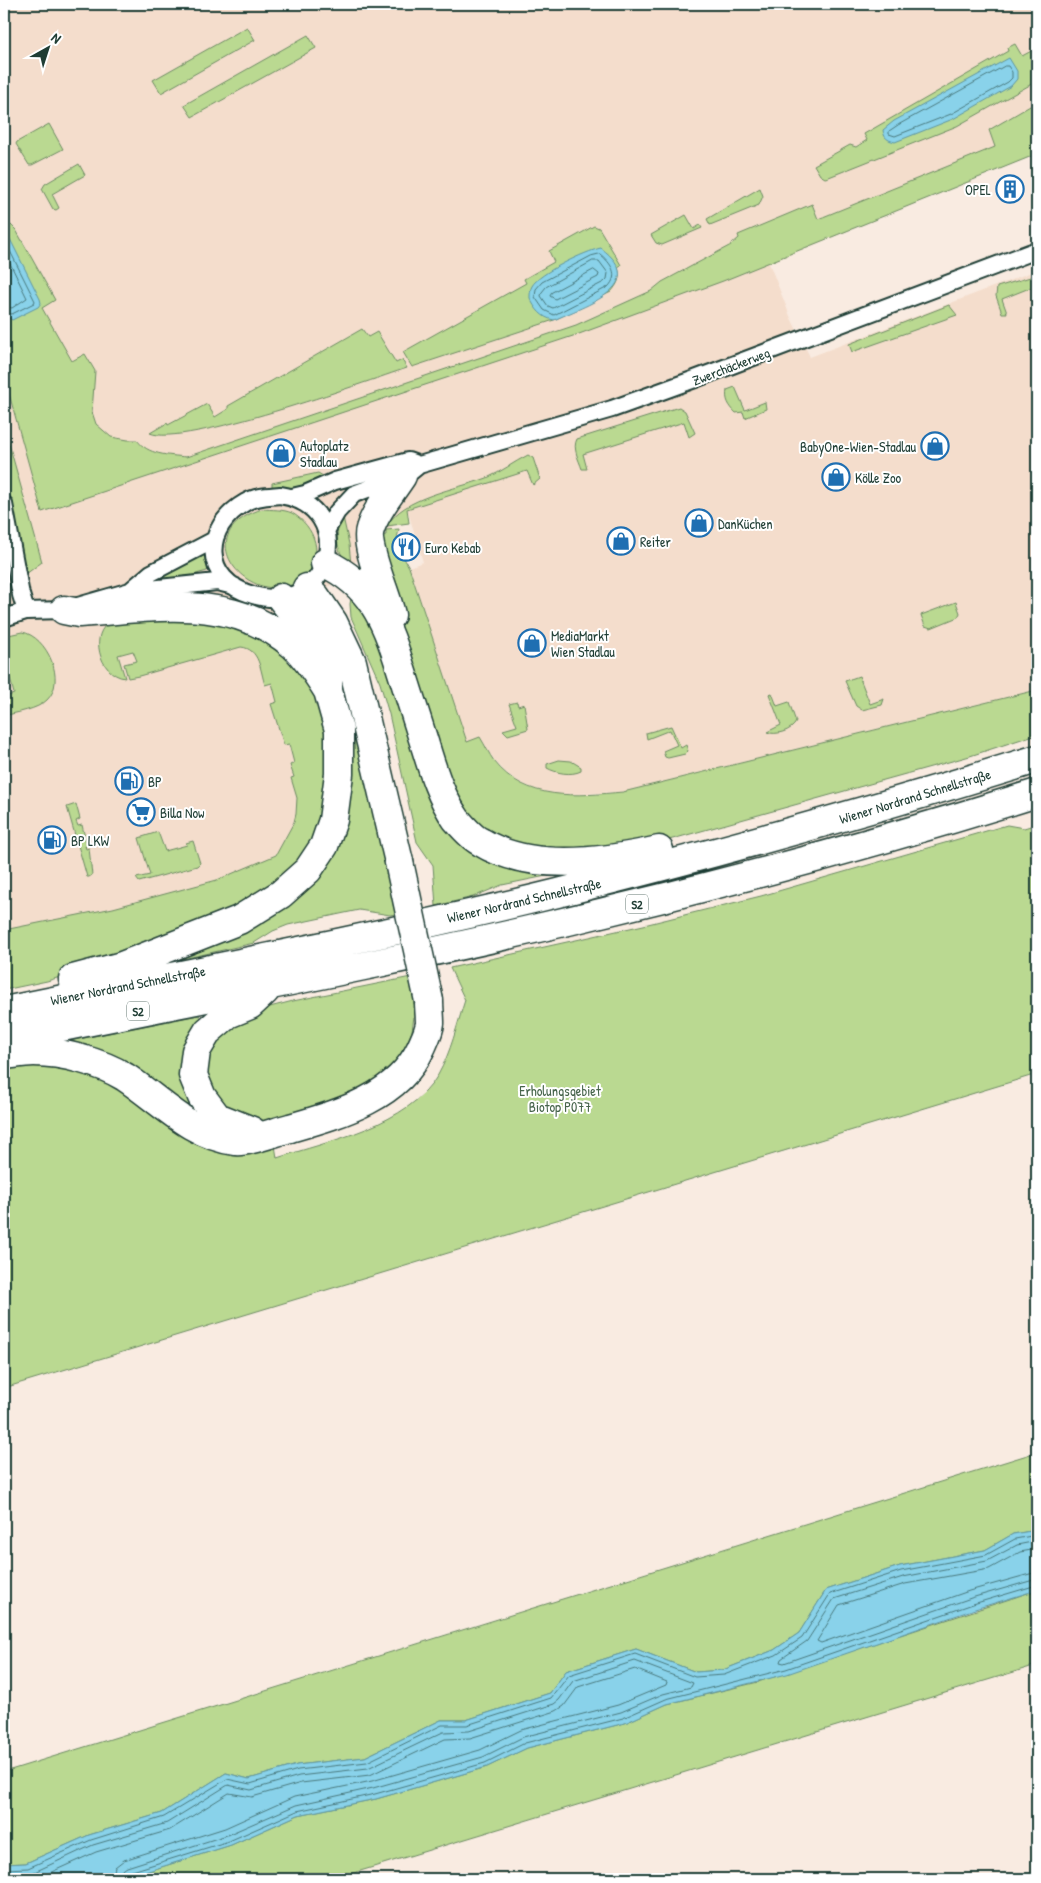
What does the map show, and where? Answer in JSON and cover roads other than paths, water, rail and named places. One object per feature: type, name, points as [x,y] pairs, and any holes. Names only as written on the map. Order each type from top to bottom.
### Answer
[{"type":"highway","points":[[392,638],[390,613],[370,549],[369,530],[384,503],[410,471]]},
{"type":"highway","points":[[325,562],[354,579],[369,596],[392,638],[442,794],[457,819],[480,842],[501,851],[532,860],[581,861],[636,856],[681,846],[705,856]]},
{"type":"highway","points":[[4,1055],[42,1053],[65,1055],[94,1063],[123,1076],[181,1119],[208,1134],[236,1142],[326,1118],[357,1105],[386,1090],[401,1078],[416,1060],[430,1024],[429,1001],[376,757],[352,662],[333,622],[316,597],[307,588]]},
{"type":"highway","points":[[282,598],[324,650],[361,702]]},
{"type":"highway","points":[[64,610],[79,613],[197,606],[237,613],[273,630],[294,646],[313,668],[328,690]]},
{"type":"highway","points":[[4,1002],[16,992],[122,966],[239,920],[281,894],[308,870],[324,846],[333,820],[339,774],[339,730],[328,690],[328,670],[324,650]]},
{"type":"highway","name":"Wiener Nordrand Schnellstraße","points":[[4,1011],[343,942],[556,894],[705,856],[1037,759]]},
{"type":"highway","name":"Wiener Nordrand Schnellstraße","points":[[4,1039],[567,921],[700,889],[873,842],[1037,793]]},
{"type":"highway","points":[[265,1135],[242,1128],[217,1117],[202,1097],[194,1075],[196,1051],[208,1031],[228,1014],[250,1005],[272,984]]},
{"type":"street","name":"Zwerchäckerweg","points":[[326,531],[337,512],[354,494],[410,471],[612,409],[1037,250]]},
{"type":"street","name":"Zwerchäckerweg","points":[[214,540],[222,523],[234,510],[248,500],[280,495],[292,497],[305,494],[335,481],[408,461],[410,471]]},
{"type":"street","points":[[4,618],[26,611],[64,610],[130,591],[217,582],[234,586],[254,595],[282,598],[293,596],[307,588],[322,572],[328,543],[326,531],[319,516],[312,508],[292,497]]},
{"type":"street","points":[[4,504],[21,595],[26,611]]},
{"type":"street","points":[[214,540],[212,552],[216,563],[222,574],[234,586]]},
{"type":"street","points":[[130,591],[151,573],[214,540]]},
{"type":"water","points":[[1009,58],[1017,71],[1017,79],[1011,86],[953,119],[895,142],[885,137],[883,130],[894,121]]},
{"type":"water","points":[[4,231],[10,239],[41,303],[38,307],[12,320],[4,315]]},
{"type":"water","points":[[601,248],[615,261],[619,273],[616,284],[608,293],[596,301],[554,320],[539,312],[530,298],[531,287],[536,281],[564,263]]},
{"type":"water","points":[[1037,1530],[1037,1590],[975,1609],[787,1674],[667,1704],[625,1723],[527,1748],[487,1767],[376,1799],[298,1815],[231,1845],[123,1879],[4,1879],[4,1864],[26,1863],[89,1835],[162,1813],[226,1773],[249,1779],[297,1765],[365,1757],[441,1720],[466,1720],[550,1693],[566,1671],[636,1649],[696,1672],[723,1670],[774,1650],[799,1633],[826,1590],[900,1566],[985,1550],[1013,1534]]},
{"type":"place","name":"OPEL","points":[[1010,189]]},
{"type":"place","name":"BabyOne-Wien-Stadlau","points":[[935,446]]},
{"type":"place","name":"Autoplatz Stadlau","points":[[281,453]]},
{"type":"place","name":"Kölle Zoo","points":[[836,477]]},
{"type":"place","name":"DanKüchen","points":[[699,523]]},
{"type":"place","name":"Reiter","points":[[621,541]]},
{"type":"place","name":"Euro Kebab","points":[[406,547]]},
{"type":"place","name":"MediaMarkt Wien Stadlau","points":[[532,643]]},
{"type":"place","name":"BP","points":[[129,781]]},
{"type":"place","name":"Billa Now","points":[[141,812]]},
{"type":"place","name":"BP LKW","points":[[52,840]]},
{"type":"park label","name":"Erholungsgebiet Biotop P077","points":[[560,1098]]}]
